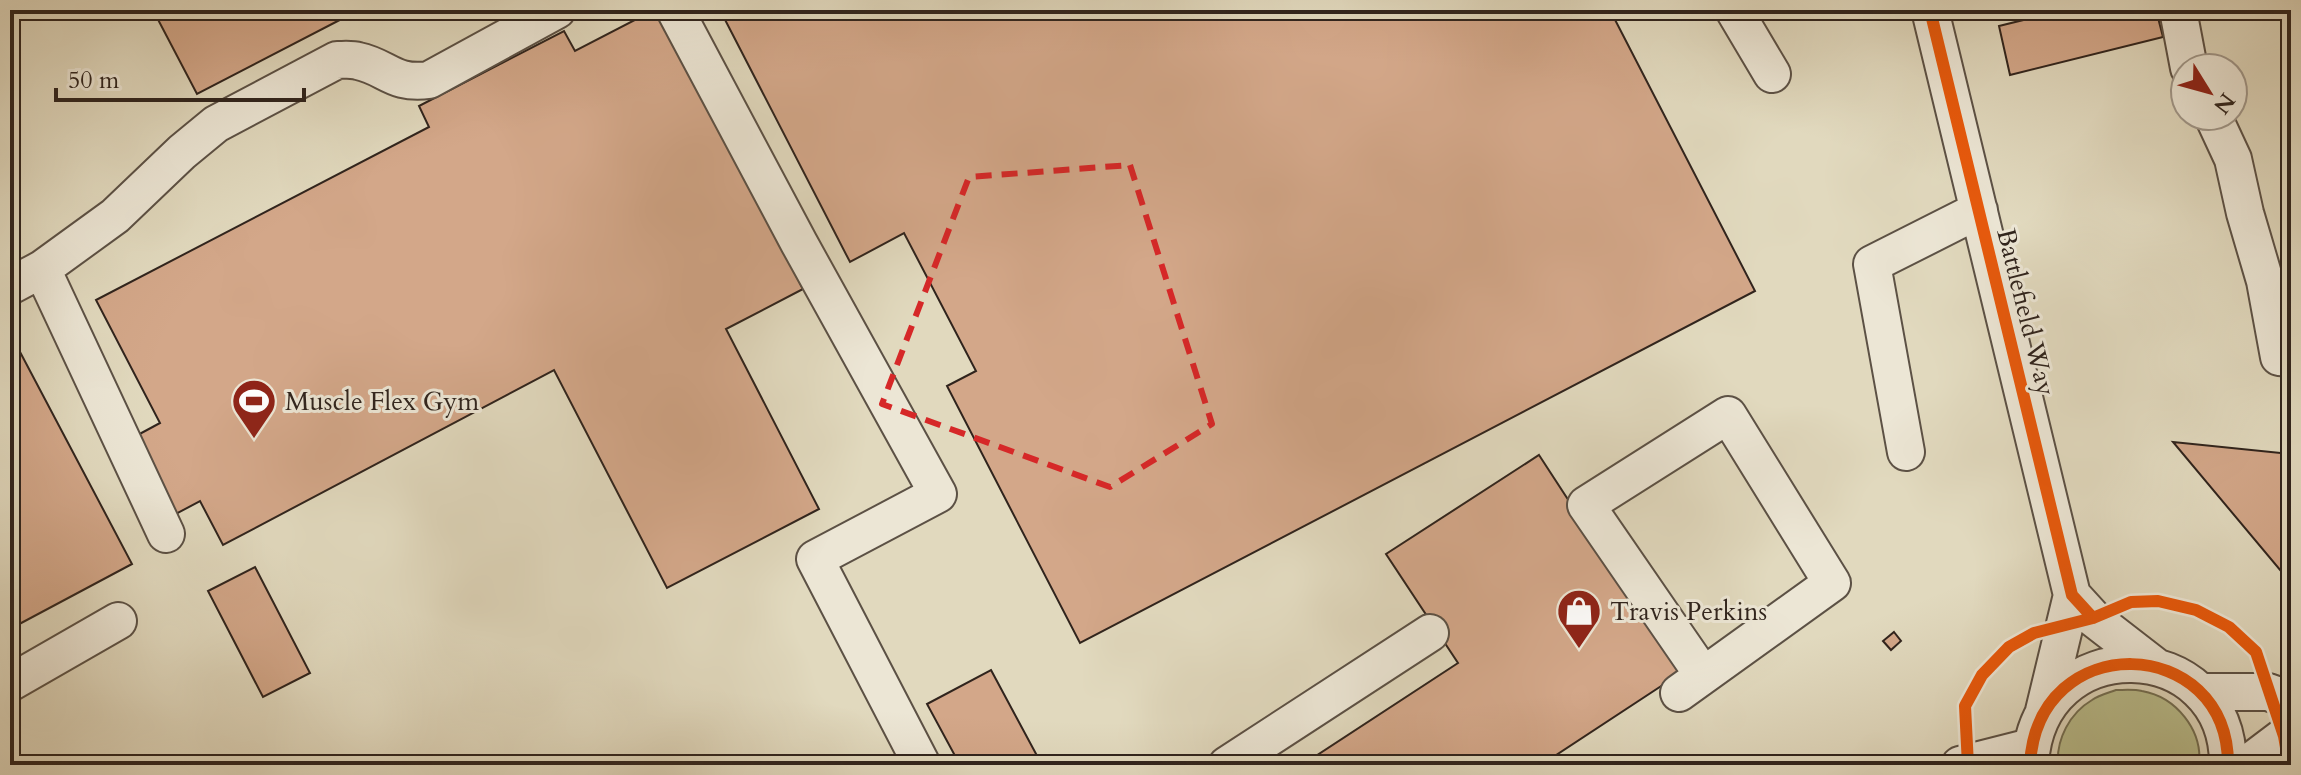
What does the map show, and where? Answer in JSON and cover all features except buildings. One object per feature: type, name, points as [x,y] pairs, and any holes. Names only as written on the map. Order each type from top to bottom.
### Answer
[{"type":"street","points":[[10,286],[42,269],[115,216],[216,124],[337,60],[359,61],[398,79],[413,82],[429,80],[557,10]]},
{"type":"street","points":[[675,10],[938,494],[815,559],[922,765]]},
{"type":"street","points":[[1734,10],[1772,74]]},
{"type":"street","name":"Battlefield Way","points":[[1930,10],[2072,595],[2030,756]]},
{"type":"street","points":[[2178,10],[2186,52]]},
{"type":"street","points":[[2220,132],[2233,159],[2265,281],[2279,357],[2291,358]]},
{"type":"street","points":[[1906,452],[1872,264],[1979,210]]},
{"type":"street","points":[[42,269],[166,534]]},
{"type":"street","points":[[1728,415],[1832,583],[1691,684],[1586,505],[1728,415]]},
{"type":"street","name":"Battlefield Way","points":[[2072,595],[2093,618],[2155,666],[2179,676],[2200,692],[2219,717],[2228,748],[2228,765]]},
{"type":"street","points":[[10,683],[118,621]]},
{"type":"street","points":[[1227,765],[1430,633]]},
{"type":"street","name":"Battlefield Way","points":[[2044,711],[2064,687],[2091,670],[2122,663],[2155,666]]},
{"type":"street","points":[[2200,692],[2268,692],[2291,700]]},
{"type":"street","points":[[2246,765],[2291,731]]},
{"type":"street","points":[[1960,765],[2030,756]]},
{"type":"highlighted area","points":[[1130,165],[1212,424],[1110,487],[882,404],[969,177]]},
{"type":"green space","points":[[2116,690],[2154,694],[2176,708],[2185,717],[2197,740],[2199,765],[2058,765],[2059,746],[2071,719],[2084,705]]},
{"type":"cycle path","points":[[1930,10],[2072,595],[2093,618]]},
{"type":"cycle path","points":[[1968,765],[1965,706],[1982,675],[2009,647],[2034,633],[2093,618],[2131,602],[2158,601],[2196,610],[2229,627],[2256,652],[2284,736],[2289,765]]},
{"type":"cycle path","points":[[2030,765],[2041,720],[2064,688],[2096,670],[2132,664],[2168,671],[2198,690],[2220,722],[2228,765]]},
{"type":"place","name":"Muscle Flex Gym","points":[[254,440]]},
{"type":"place","name":"Travis Perkins","points":[[1579,650]]}]
